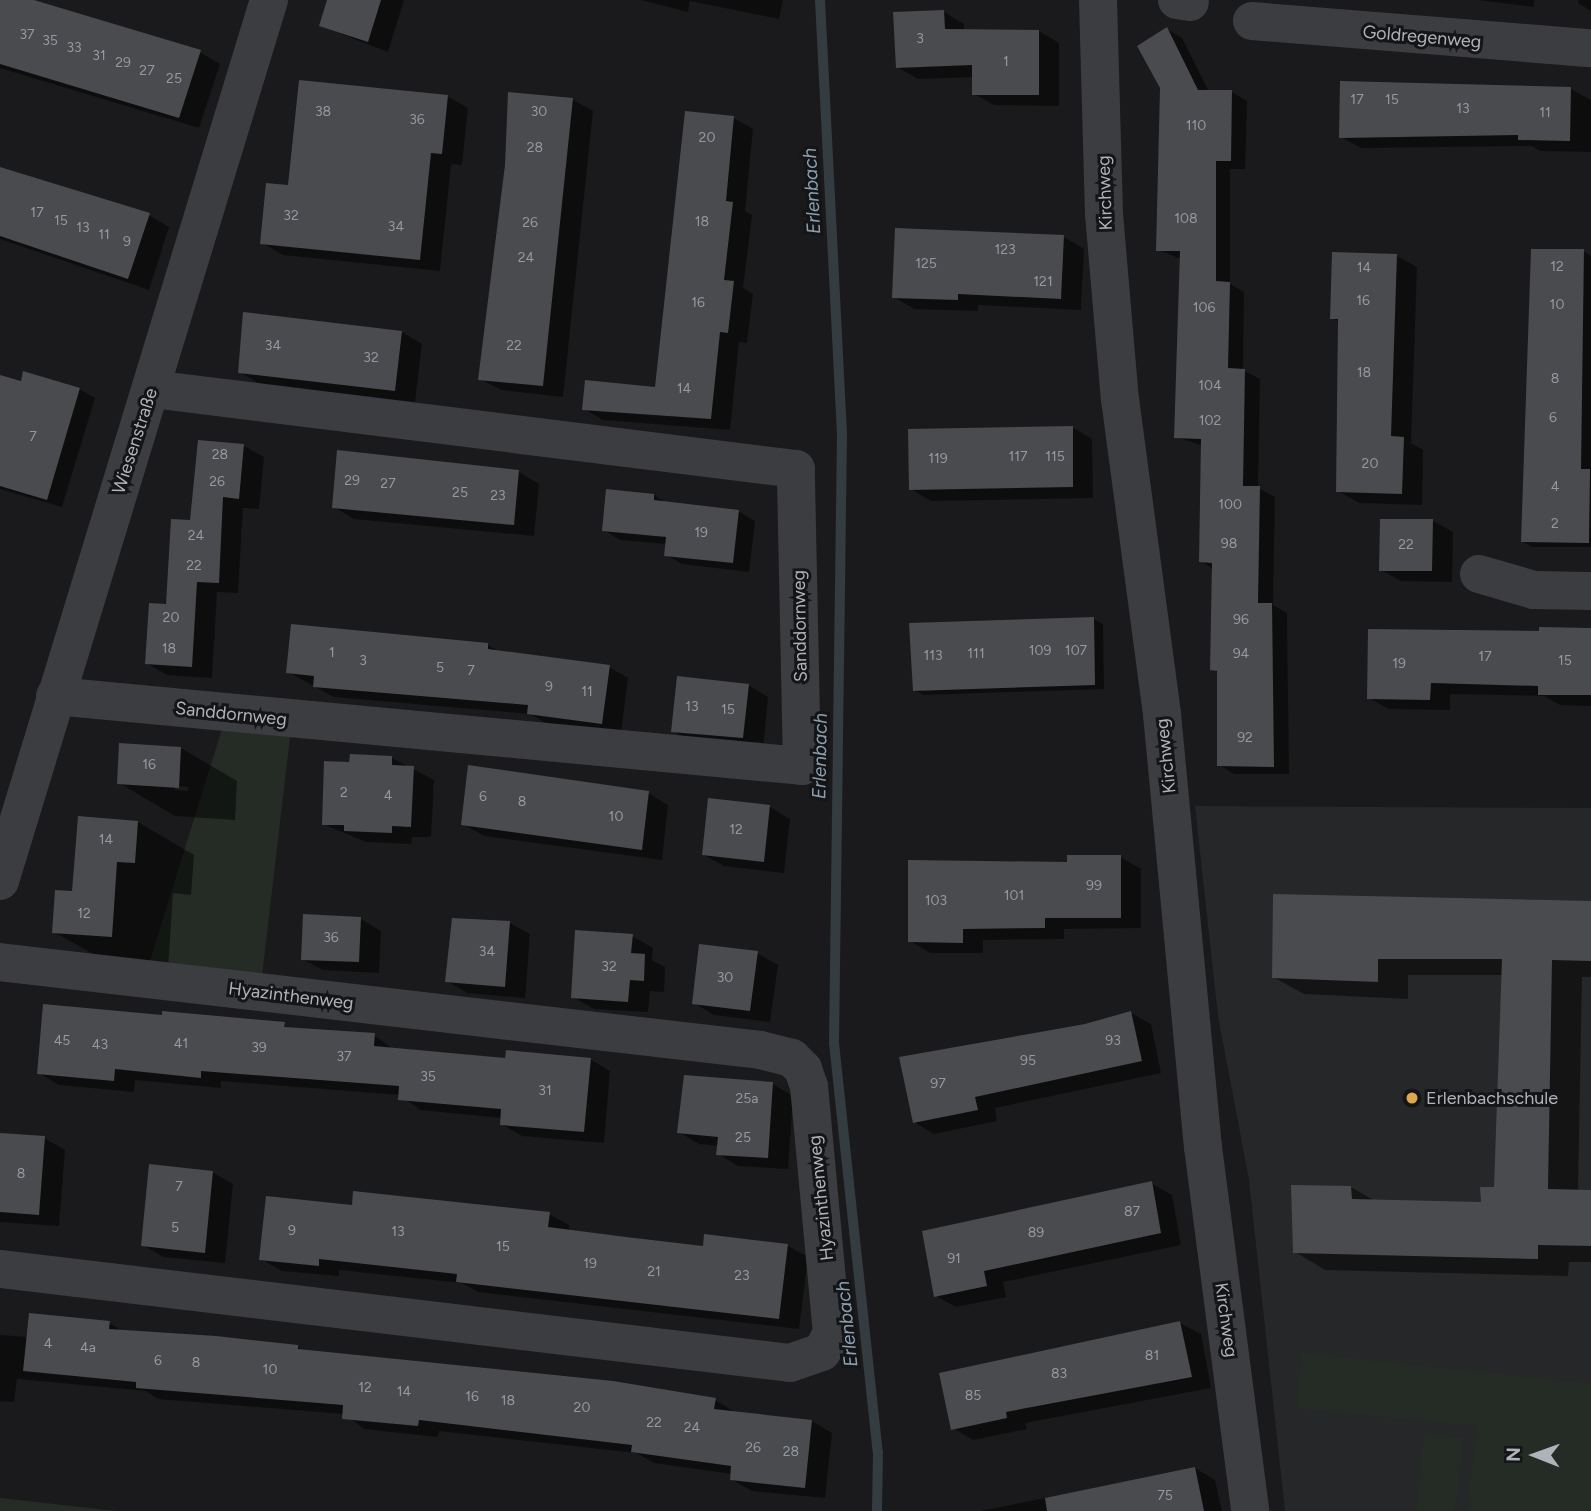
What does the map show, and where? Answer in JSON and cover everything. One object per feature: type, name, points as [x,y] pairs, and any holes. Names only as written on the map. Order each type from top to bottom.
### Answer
[{"type":"street","name":"Wiesenstraße","points":[[0,881],[152,389],[268,0]]},
{"type":"street","name":"Kirchweg","points":[[1098,0],[1104,214],[1120,399],[1161,714],[1203,1147],[1250,1511]]},
{"type":"street","name":"Goldregenweg","points":[[1252,21],[1591,48]]},
{"type":"street","name":"Sanddornweg","points":[[55,696],[802,766],[796,469],[152,389]]},
{"type":"street","points":[[1479,574],[1534,590],[1591,591]]},
{"type":"street","name":"Hyazinthenweg","points":[[0,962],[760,1050],[792,1058],[803,1069],[809,1086],[832,1333],[822,1352],[790,1363],[0,1269]]},
{"type":"shaded area","points":[[222,729],[290,737],[262,976],[149,964]]},
{"type":"shaded area","name":"Erlenbachschule","points":[[1195,806],[1591,808],[1591,1511],[1285,1511],[1249,1180],[1218,1016]]},
{"type":"shaded area","points":[[1301,1353],[1591,1384],[1591,1511],[1467,1511],[1477,1426],[1296,1408]]},
{"type":"shaded area","points":[[1424,1435],[1464,1438],[1455,1511],[1416,1511]]},
{"type":"shaded area","points":[[0,1498],[116,1511],[0,1511]]},
{"type":"building","points":[[0,0],[34,0],[201,50],[179,118],[0,64]]},
{"type":"building","points":[[327,0],[381,0],[368,42],[319,26]]},
{"type":"building","points":[[944,10],[945,29],[1039,30],[1039,95],[972,95],[972,65],[896,68],[893,12]]},
{"type":"building","points":[[1167,27],[1198,90],[1232,90],[1231,161],[1216,161],[1216,281],[1230,282],[1228,368],[1245,369],[1243,486],[1260,486],[1258,603],[1272,603],[1274,767],[1217,766],[1217,671],[1210,670],[1212,563],[1199,562],[1201,439],[1174,438],[1180,251],[1156,251],[1160,88],[1137,46]]},
{"type":"building","points":[[299,80],[448,95],[442,154],[431,153],[420,260],[260,244],[266,183],[288,185]]},
{"type":"building","points":[[1340,81],[1571,87],[1570,141],[1518,140],[1518,135],[1339,138]]},
{"type":"building","points":[[508,92],[573,98],[543,386],[478,380],[505,165]]},
{"type":"building","points":[[685,111],[734,116],[726,201],[733,202],[724,280],[734,281],[728,333],[720,332],[711,419],[582,410],[585,380],[655,387]]},
{"type":"building","points":[[0,167],[150,213],[128,279],[0,236]]},
{"type":"building","points":[[895,228],[1064,235],[1061,299],[958,294],[958,300],[892,298]]},
{"type":"building","points":[[1531,249],[1584,249],[1581,469],[1590,469],[1589,543],[1521,542]]},
{"type":"building","points":[[1332,252],[1397,254],[1391,436],[1404,437],[1402,494],[1336,492],[1338,319],[1330,319]]},
{"type":"building","points":[[243,312],[402,331],[395,391],[238,373]]},
{"type":"building","points":[[23,371],[80,388],[47,500],[0,486],[0,375],[21,381]]},
{"type":"building","points":[[1073,426],[1073,487],[909,490],[908,429]]},
{"type":"building","points":[[198,440],[244,444],[239,499],[223,497],[219,583],[197,582],[192,667],[145,664],[149,603],[166,604],[171,519],[190,520]]},
{"type":"building","points":[[337,450],[519,470],[514,525],[332,508]]},
{"type":"building","points":[[606,489],[654,494],[654,500],[739,510],[733,563],[664,556],[666,537],[602,531]]},
{"type":"building","points":[[1380,519],[1433,519],[1432,571],[1379,571]]},
{"type":"building","points":[[1094,617],[1095,685],[913,691],[909,623]]},
{"type":"building","points":[[291,624],[488,643],[488,649],[610,665],[602,724],[527,714],[528,705],[313,687],[314,676],[286,673]]},
{"type":"building","points":[[1539,627],[1591,628],[1591,695],[1538,695],[1538,686],[1431,683],[1430,700],[1367,699],[1368,629],[1539,631]]},
{"type":"building","points":[[677,676],[749,684],[743,738],[671,732]]},
{"type":"building","points":[[119,743],[181,747],[179,788],[117,784]]},
{"type":"building","points":[[350,754],[392,756],[392,765],[414,766],[411,827],[392,826],[392,833],[344,831],[344,825],[322,825],[324,761],[349,762]]},
{"type":"building","points":[[468,765],[649,791],[642,850],[461,825]]},
{"type":"building","points":[[708,798],[770,805],[764,862],[702,855]]},
{"type":"building","points":[[78,816],[138,821],[135,863],[117,862],[112,937],[52,933],[55,890],[72,891]]},
{"type":"building","points":[[1067,855],[1121,855],[1121,918],[1045,918],[1045,928],[963,929],[963,943],[908,942],[908,860],[1067,862]]},
{"type":"building","points":[[1273,894],[1591,901],[1591,961],[1552,960],[1548,1189],[1591,1190],[1591,1246],[1538,1245],[1538,1259],[1293,1253],[1291,1185],[1351,1186],[1352,1199],[1481,1202],[1480,1187],[1494,1187],[1502,959],[1378,959],[1378,982],[1272,978]]},
{"type":"building","points":[[303,914],[361,917],[359,962],[301,960]]},
{"type":"building","points":[[452,918],[510,921],[505,987],[445,982]]},
{"type":"building","points":[[575,930],[633,934],[631,953],[645,954],[644,981],[630,980],[628,1002],[571,998]]},
{"type":"building","points":[[699,944],[758,951],[750,1011],[692,1004]]},
{"type":"building","points":[[43,1004],[162,1015],[162,1011],[285,1022],[284,1027],[375,1033],[374,1046],[505,1058],[506,1050],[591,1058],[584,1132],[500,1125],[501,1109],[398,1100],[399,1086],[201,1071],[201,1078],[115,1069],[114,1081],[37,1074]]},
{"type":"building","points":[[1131,1011],[1142,1061],[975,1097],[978,1110],[913,1123],[899,1057],[1085,1024]]},
{"type":"building","points":[[684,1075],[773,1082],[768,1158],[716,1155],[718,1137],[677,1133]]},
{"type":"building","points":[[0,1133],[45,1136],[39,1215],[0,1212]]},
{"type":"building","points":[[149,1164],[213,1171],[205,1253],[141,1246]]},
{"type":"building","points":[[1152,1181],[1161,1233],[984,1271],[987,1286],[934,1297],[922,1231]]},
{"type":"building","points":[[353,1191],[550,1212],[548,1227],[626,1237],[703,1246],[704,1234],[788,1244],[779,1319],[456,1282],[457,1274],[319,1259],[319,1266],[259,1260],[266,1196],[352,1205]]},
{"type":"building","points":[[29,1313],[110,1321],[109,1329],[298,1345],[298,1349],[613,1381],[716,1398],[714,1409],[812,1420],[805,1488],[730,1480],[731,1466],[631,1452],[632,1445],[419,1420],[418,1426],[342,1419],[343,1405],[136,1388],[136,1382],[23,1371]]},
{"type":"building","points":[[1180,1321],[1192,1377],[1006,1412],[1007,1418],[951,1430],[939,1373]]},
{"type":"building","points":[[1195,1467],[1204,1511],[1047,1511],[1045,1498]]},
{"type":"waterway","name":"Erlenbach","points":[[820,0],[842,433],[834,1043],[878,1452],[877,1511]]},
{"type":"place","name":"Erlenbachschule","points":[[1412,1098]]}]
